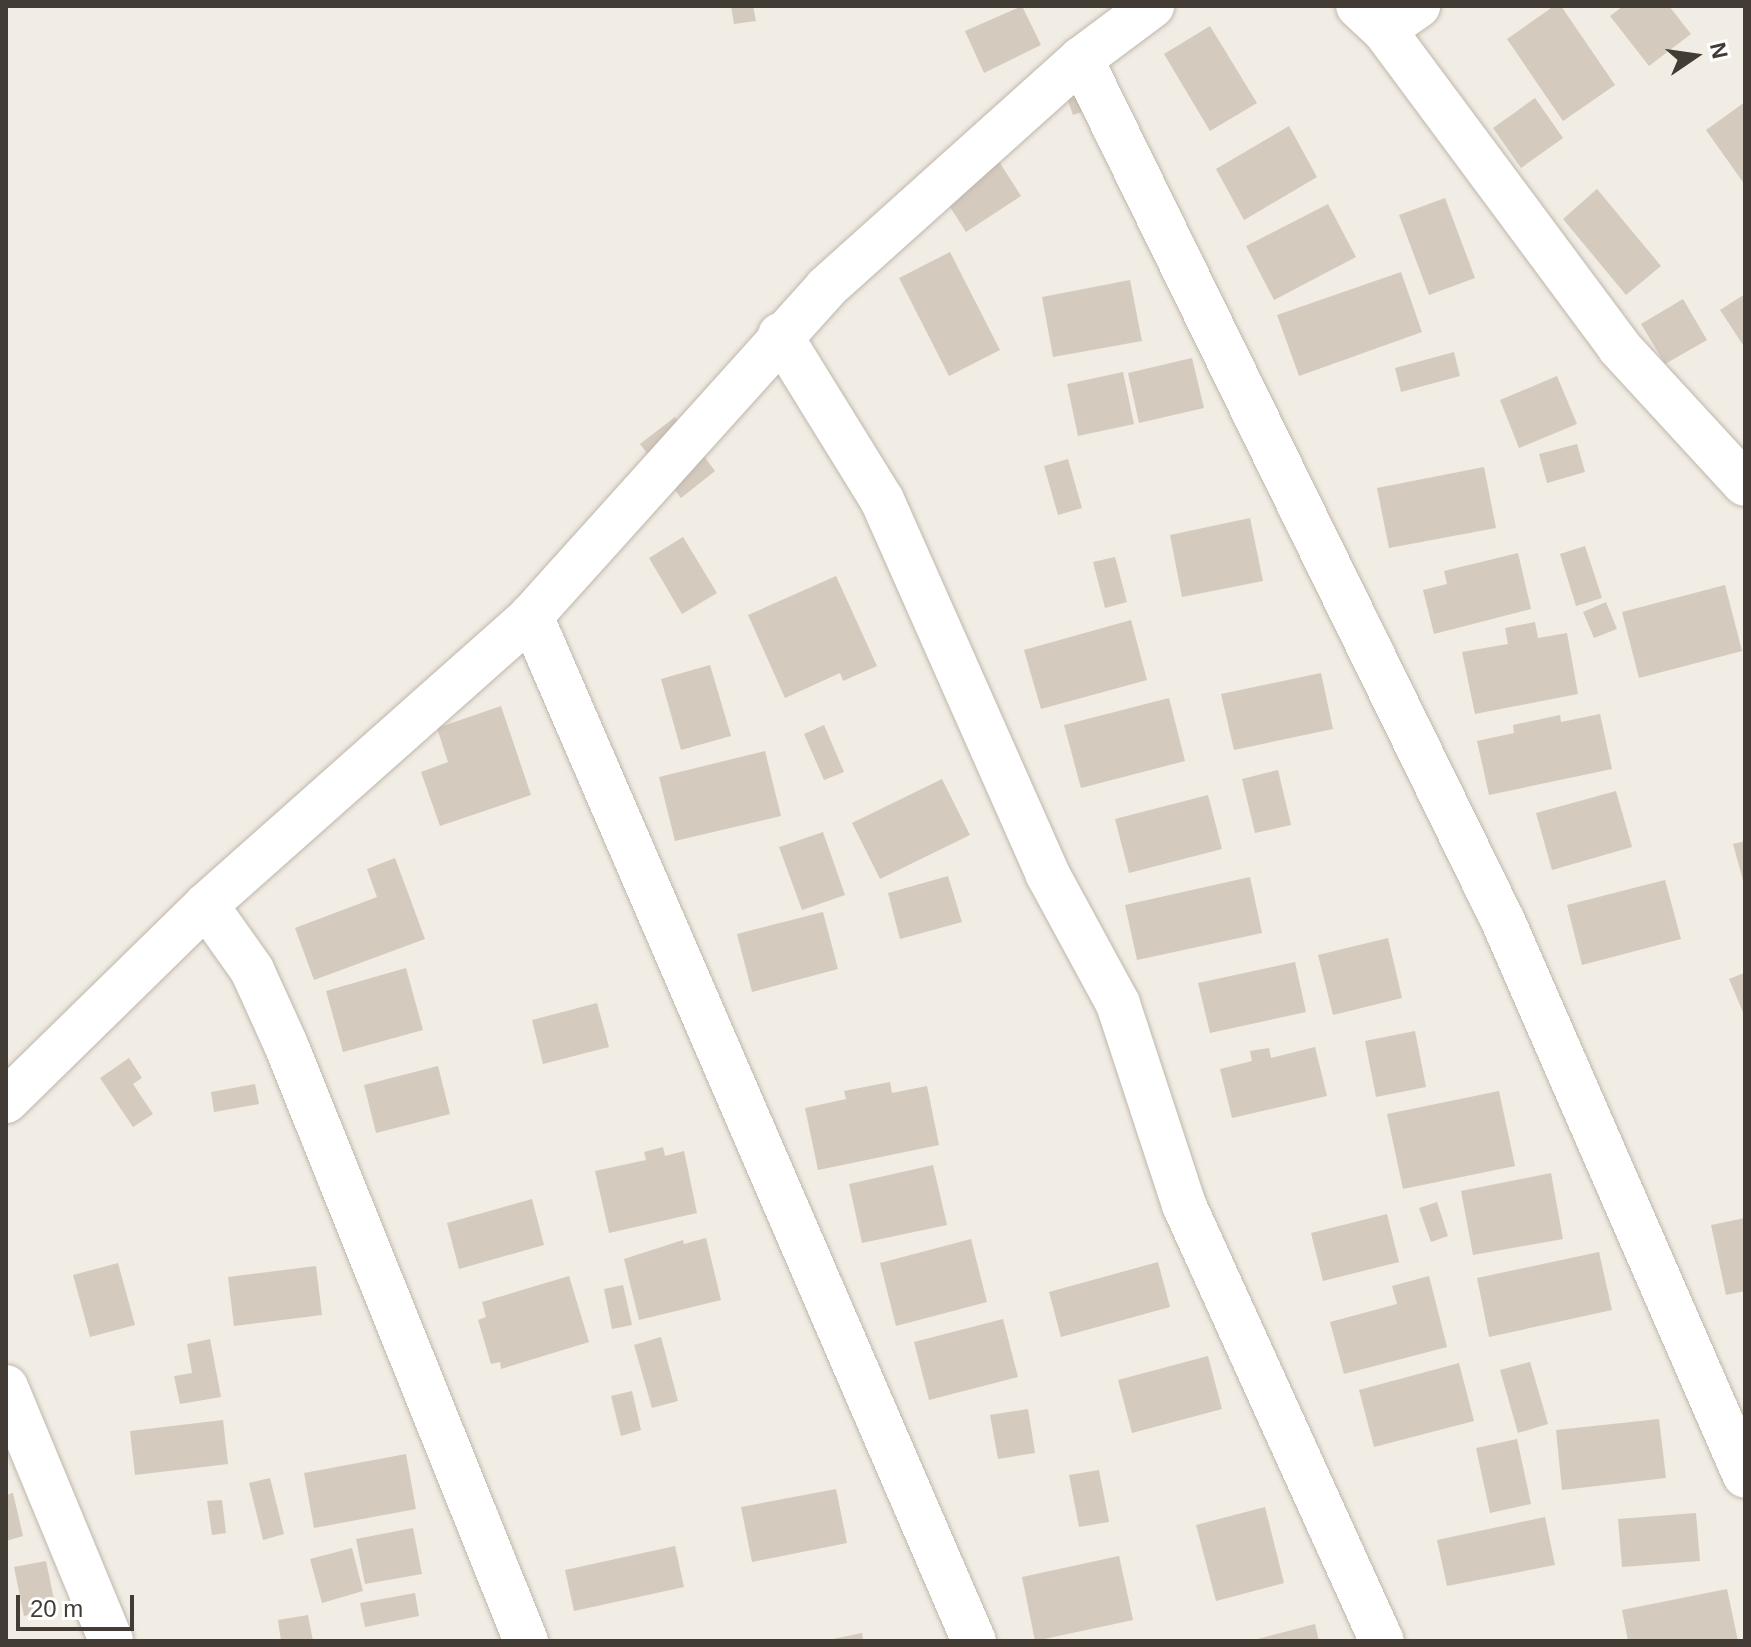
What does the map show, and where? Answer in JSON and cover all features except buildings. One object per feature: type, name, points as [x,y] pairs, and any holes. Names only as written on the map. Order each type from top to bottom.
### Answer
[{"type":"street","points":[[6,1101],[206,905],[531,616],[780,335],[1081,59],[1152,6]]},
{"type":"street","points":[[1387,14],[1619,347],[1745,484]]},
{"type":"street","points":[[1081,59],[1503,921],[1745,1476]]},
{"type":"street","points":[[780,335],[882,500],[1047,873],[1118,1004],[1184,1205],[1382,1641]]},
{"type":"street","points":[[531,616],[974,1641]]},
{"type":"street","points":[[206,905],[252,970],[286,1045],[526,1641]]},
{"type":"street","points":[[6,1387],[111,1641]]}]
